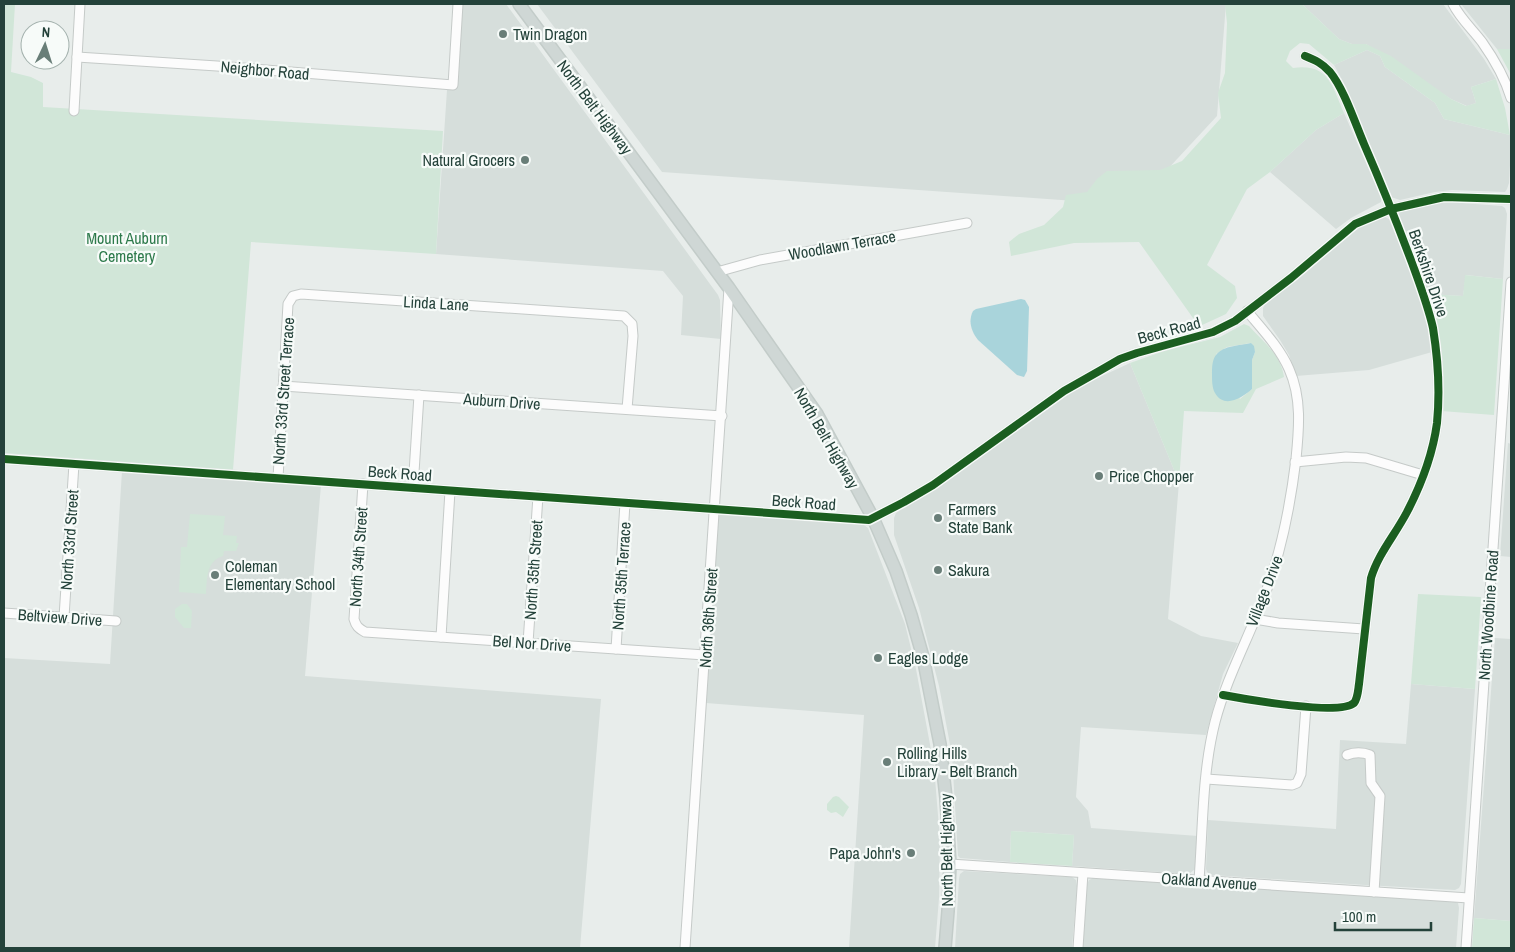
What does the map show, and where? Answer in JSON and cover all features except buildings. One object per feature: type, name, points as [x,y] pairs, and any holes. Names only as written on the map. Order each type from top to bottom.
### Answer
[{"type":"main road","name":"North Belt Highway","points":[[519,4],[729,288],[817,414],[873,518],[896,571],[911,615],[932,696],[946,798],[950,864],[945,948]]},
{"type":"street","points":[[74,111],[80,4]]},
{"type":"street","name":"Neighbor Road","points":[[77,57],[453,85],[458,4]]},
{"type":"street","points":[[1453,4],[1482,42],[1506,81],[1511,98]]},
{"type":"street","name":"Berkshire Drive","points":[[1305,56],[1319,61],[1331,73],[1345,98],[1423,290],[1433,328],[1439,395],[1437,424],[1432,448],[1423,475],[1407,512],[1376,563],[1371,578],[1357,697],[1354,703],[1346,707],[1306,706]]},
{"type":"street","name":"Beck Road","points":[[4,459],[869,520],[933,485],[1064,391],[1120,359],[1213,332],[1235,321],[1355,224],[1391,210],[1444,197],[1511,199]]},
{"type":"street","name":"Woodlawn Terrace","points":[[717,272],[760,260],[967,223]]},
{"type":"street","name":"North Woodbine Road","points":[[1466,948],[1511,282]]},
{"type":"street","name":"North 36th Street","points":[[685,948],[714,509],[722,416],[729,288]]},
{"type":"street","name":"Linda Lane","points":[[288,304],[293,296],[300,294],[624,316],[632,324],[634,336],[627,409]]},
{"type":"street","name":"North 33rd Street Terrace","points":[[278,478],[288,304]]},
{"type":"street","name":"Village Drive","points":[[1200,880],[1209,748],[1223,695],[1276,565],[1285,532],[1299,423],[1298,408],[1290,372],[1279,351],[1247,311]]},
{"type":"street","name":"Auburn Drive","points":[[283,386],[722,416]]},
{"type":"street","points":[[413,488],[419,396]]},
{"type":"street","points":[[1295,462],[1346,457],[1366,458],[1423,475]]},
{"type":"street","name":"North 33rd Street","points":[[64,617],[74,464]]},
{"type":"street","name":"North 34th Street","points":[[359,629],[354,619],[363,484]]},
{"type":"street","points":[[441,637],[450,490]]},
{"type":"street","name":"North 35th Street","points":[[528,643],[538,496]]},
{"type":"street","name":"North 35th Terrace","points":[[616,649],[626,503]]},
{"type":"street","name":"Beltview Drive","points":[[4,613],[116,621]]},
{"type":"street","points":[[1255,619],[1364,629]]},
{"type":"street","name":"Bel Nor Drive","points":[[359,629],[365,632],[705,655]]},
{"type":"street","points":[[1206,778],[1292,785],[1297,783],[1301,774],[1306,706],[1266,703],[1223,695]]},
{"type":"street","points":[[1346,755],[1365,753],[1370,756],[1371,783],[1380,796],[1374,892]]},
{"type":"street","name":"Oakland Avenue","points":[[950,864],[1469,898]]},
{"type":"street","points":[[1078,948],[1083,873]]},
{"type":"shaded area","points":[[463,4],[506,4],[718,295],[720,300],[721,339],[681,335],[683,296],[663,271],[436,254],[447,90],[457,80]]},
{"type":"shaded area","points":[[537,4],[1226,4],[1217,116],[1165,172],[1089,202],[662,172]]},
{"type":"shaded area","points":[[1302,4],[1443,4],[1484,59],[1496,79],[1471,87],[1476,103],[1467,106],[1451,99],[1366,44],[1352,44],[1339,39]]},
{"type":"shaded area","points":[[1461,4],[1511,4],[1511,49],[1497,49]]},
{"type":"shaded area","points":[[1367,50],[1380,56],[1385,67],[1435,103],[1444,119],[1510,135],[1509,183],[1505,192],[1452,190],[1400,200],[1391,197],[1346,87],[1334,65]]},
{"type":"shaded area","points":[[1344,113],[1381,197],[1381,202],[1351,218],[1336,229],[1270,172],[1316,130]]},
{"type":"shaded area","points":[[1449,202],[1502,206],[1507,214],[1503,279],[1466,275],[1463,296],[1428,294],[1399,219],[1401,211]]},
{"type":"shaded area","points":[[1385,217],[1392,224],[1418,291],[1425,312],[1432,352],[1369,370],[1296,376],[1289,355],[1263,316],[1263,308],[1266,303],[1360,227]]},
{"type":"shaded area","points":[[1130,363],[1179,482],[1168,619],[1201,636],[1238,643],[1223,674],[1206,735],[1081,727],[1076,797],[1088,811],[1091,828],[1198,836],[1195,869],[1189,874],[1072,866],[1074,835],[1011,831],[1010,862],[960,858],[958,856],[952,755],[939,686],[919,608],[894,535],[894,518],[896,513],[963,470],[1062,398],[1089,382]]},
{"type":"shaded area","points":[[1508,443],[1511,444],[1511,557],[1500,556]]},
{"type":"shaded area","points":[[122,471],[321,485],[305,676],[601,699],[580,948],[4,948],[4,658],[110,664]]},
{"type":"shaded area","points":[[722,513],[858,524],[868,528],[905,624],[916,669],[934,766],[940,840],[939,898],[935,948],[849,948],[864,715],[706,703],[716,519]]},
{"type":"shaded area","points":[[1495,638],[1511,639],[1511,921],[1474,918]]},
{"type":"shaded area","points":[[1411,684],[1475,689],[1461,884],[1459,888],[1455,890],[1365,885],[1212,875],[1207,872],[1208,820],[1336,829],[1340,740],[1406,744]]},
{"type":"shaded area","points":[[964,871],[1072,877],[1076,880],[1077,886],[1072,948],[955,948],[959,879],[960,874]]},
{"type":"shaded area","points":[[1093,878],[1454,901],[1458,903],[1459,908],[1456,948],[1083,948],[1087,884]]},
{"type":"green space","name":"Mount Auburn Cemetery","points":[[4,4],[15,4],[11,72],[31,77],[43,83],[43,107],[443,131],[436,254],[251,242],[233,470],[4,453]]},
{"type":"green space","points":[[1225,4],[1302,4],[1339,39],[1352,44],[1366,44],[1391,56],[1451,99],[1466,106],[1476,103],[1471,87],[1496,79],[1505,108],[1510,135],[1444,119],[1435,103],[1385,67],[1380,56],[1367,50],[1334,65],[1309,44],[1300,43],[1290,51],[1286,61],[1293,68],[1305,67],[1314,69],[1328,78],[1344,113],[1316,130],[1270,172],[1247,189],[1207,265],[1235,286],[1237,298],[1226,314],[1200,326],[1139,242],[1074,243],[1011,256],[1009,242],[1019,234],[1044,225],[1063,207],[1066,195],[1087,192],[1097,179],[1107,171],[1160,170],[1182,161],[1221,118],[1218,93],[1225,73],[1227,23]]},
{"type":"green space","points":[[1497,49],[1511,49],[1511,75],[1510,73]]},
{"type":"green space","points":[[1465,275],[1503,279],[1494,415],[1441,411],[1442,381],[1440,352],[1428,294],[1463,296]]},
{"type":"green space","points":[[1244,324],[1249,326],[1275,355],[1284,377],[1256,389],[1243,413],[1184,411],[1179,482],[1130,363],[1164,351],[1220,337]],"holes":[[[1251,343],[1255,352],[1252,360],[1252,389],[1240,399],[1216,354],[1227,347]]]},
{"type":"green space","points":[[190,514],[225,516],[223,535],[237,536],[236,543],[239,543],[236,551],[224,551],[223,556],[217,558],[210,566],[206,594],[179,592],[181,547],[187,547]]},
{"type":"green space","points":[[1418,594],[1481,597],[1475,689],[1411,684]]},
{"type":"green space","points":[[182,604],[187,604],[192,611],[191,628],[184,628],[175,617],[175,609]]},
{"type":"green space","points":[[836,796],[849,807],[843,817],[836,812],[831,813],[827,810],[827,804]]},
{"type":"green space","points":[[1011,831],[1074,835],[1072,866],[1010,862]]},
{"type":"green space","points":[[1474,918],[1511,921],[1511,948],[1472,948]]},
{"type":"water","points":[[1021,299],[1025,300],[1029,307],[1027,371],[1024,377],[1017,375],[978,340],[972,330],[971,322],[971,315],[976,309]]},
{"type":"water","points":[[1251,343],[1254,346],[1255,352],[1252,360],[1252,389],[1243,396],[1233,400],[1228,401],[1219,398],[1215,393],[1212,379],[1212,367],[1215,357],[1223,349]]},
{"type":"cycle path","points":[[1223,695],[1270,703],[1312,707],[1345,707],[1354,703],[1358,691],[1371,578],[1378,561],[1417,491],[1426,469],[1437,423],[1438,387],[1435,340],[1429,312],[1418,279],[1383,188],[1340,87],[1324,66],[1305,56]]},
{"type":"cycle path","points":[[4,459],[869,520],[933,485],[1064,391],[1120,359],[1213,332],[1235,321],[1291,278],[1355,224],[1391,209],[1444,197],[1511,199]]},
{"type":"place","name":"Twin Dragon","points":[[503,34]]},
{"type":"place","name":"Natural Grocers","points":[[525,160]]},
{"type":"place","name":"Price Chopper","points":[[1099,476]]},
{"type":"place","name":"Farmers State Bank","points":[[938,518]]},
{"type":"place","name":"Sakura","points":[[938,570]]},
{"type":"place","name":"Coleman Elementary School","points":[[215,575]]},
{"type":"place","name":"Eagles Lodge","points":[[878,658]]},
{"type":"place","name":"Rolling Hills Library - Belt Branch","points":[[887,762]]},
{"type":"place","name":"Papa John's","points":[[911,853]]}]
